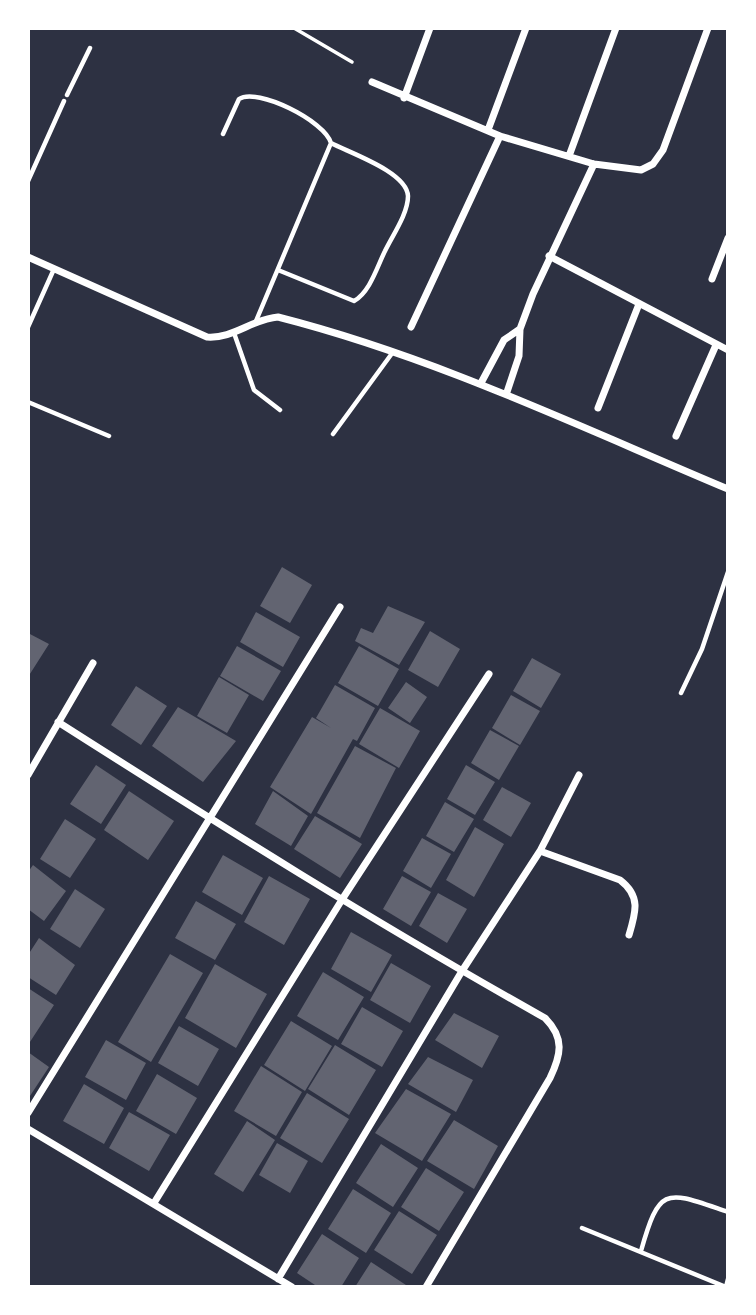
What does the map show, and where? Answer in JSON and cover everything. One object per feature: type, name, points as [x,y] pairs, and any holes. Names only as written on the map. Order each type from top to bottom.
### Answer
[{"type":"street","points":[[404,98],[430,28]]},
{"type":"street","points":[[488,131],[526,28]]},
{"type":"street","points":[[569,156],[617,28]]},
{"type":"street","points":[[372,82],[404,98],[500,136],[594,164],[629,171],[641,170],[653,164],[663,150],[708,28]]},
{"type":"street","points":[[411,327],[500,136]]},
{"type":"street","points":[[507,392],[519,356],[520,329],[549,256],[594,164]]},
{"type":"street","points":[[712,279],[726,249],[728,238]]},
{"type":"street","points":[[549,256],[728,350]]},
{"type":"street","points":[[28,257],[207,337],[234,333],[256,322],[278,317],[393,352],[507,392],[728,489]]},
{"type":"street","points":[[598,408],[639,304]]},
{"type":"street","points":[[481,383],[504,340],[520,329]]},
{"type":"street","points":[[676,436],[716,345]]},
{"type":"street","points":[[28,1113],[340,607]]},
{"type":"street","points":[[28,775],[93,663]]},
{"type":"street","points":[[154,1203],[342,898],[489,674]]},
{"type":"street","points":[[58,722],[210,819],[545,1018],[559,1039],[561,1056],[426,1287]]},
{"type":"street","points":[[278,1279],[462,971],[540,850],[579,775]]},
{"type":"street","points":[[540,850],[620,880],[631,889],[637,910],[629,935]]},
{"type":"street","points":[[28,1129],[292,1287]]},
{"type":"lane","points":[[67,95],[90,48]]},
{"type":"lane","points":[[223,134],[239,99],[252,95],[312,119],[324,129],[331,143],[394,174],[407,189],[408,198],[404,212],[365,290],[354,301],[278,270]]},
{"type":"lane","points":[[28,181],[64,101]]},
{"type":"lane","points":[[256,322],[331,143]]},
{"type":"lane","points":[[28,327],[54,269]]},
{"type":"lane","points":[[234,333],[254,390],[280,410]]},
{"type":"lane","points":[[333,434],[393,352]]},
{"type":"lane","points":[[28,402],[109,436]]},
{"type":"lane","points":[[681,693],[702,649],[728,572]]},
{"type":"lane","points":[[641,1251],[653,1210],[666,1199],[677,1196],[728,1212]]},
{"type":"lane","points":[[582,1228],[726,1287],[728,1279]]},
{"type":"path","points":[[297,29],[352,62]]},
{"type":"building","points":[[282,567],[312,585],[290,623],[260,606]]},
{"type":"building","points":[[388,606],[425,622],[399,665],[355,641],[361,628],[373,633]]},
{"type":"building","points":[[256,612],[300,637],[283,667],[240,642]]},
{"type":"building","points":[[430,631],[460,649],[438,687],[408,670]]},
{"type":"building","points":[[28,633],[49,644],[28,677]]},
{"type":"building","points":[[237,646],[281,671],[263,701],[220,676]]},
{"type":"building","points":[[359,646],[399,669],[378,706],[338,683]]},
{"type":"building","points":[[532,658],[561,674],[541,708],[513,691]]},
{"type":"building","points":[[219,677],[249,695],[227,733],[197,716]]},
{"type":"building","points":[[406,682],[427,697],[410,723],[388,708]]},
{"type":"building","points":[[335,685],[375,708],[357,741],[353,739],[311,814],[270,787],[312,717],[331,728],[316,718]]},
{"type":"building","points":[[136,686],[167,706],[141,745],[111,725]]},
{"type":"building","points":[[511,695],[540,711],[520,745],[492,728]]},
{"type":"building","points":[[178,707],[236,741],[203,782],[152,746]]},
{"type":"building","points":[[380,708],[420,731],[399,768],[359,744]]},
{"type":"building","points":[[490,730],[519,746],[499,780],[471,763]]},
{"type":"building","points":[[355,746],[396,768],[360,838],[317,813]]},
{"type":"building","points":[[96,765],[126,785],[101,824],[70,804]]},
{"type":"building","points":[[466,765],[495,782],[475,815],[447,799]]},
{"type":"building","points":[[502,787],[531,803],[511,837],[483,820]]},
{"type":"building","points":[[129,791],[174,821],[148,860],[104,830]]},
{"type":"building","points":[[273,791],[308,816],[291,846],[255,824]]},
{"type":"building","points":[[445,802],[474,819],[454,852],[426,836]]},
{"type":"building","points":[[315,816],[362,844],[340,878],[294,849]]},
{"type":"building","points":[[65,819],[96,839],[70,878],[40,859]]},
{"type":"building","points":[[475,827],[504,844],[474,897],[446,880]]},
{"type":"building","points":[[422,838],[451,854],[431,888],[403,871]]},
{"type":"building","points":[[223,855],[263,878],[242,915],[202,892]]},
{"type":"building","points":[[33,865],[66,891],[44,921],[28,909],[28,872]]},
{"type":"building","points":[[269,876],[310,899],[284,945],[244,922]]},
{"type":"building","points":[[402,876],[431,892],[411,926],[383,909]]},
{"type":"building","points":[[75,889],[105,909],[80,948],[50,929]]},
{"type":"building","points":[[438,893],[467,909],[447,943],[419,926]]},
{"type":"building","points":[[196,901],[236,924],[215,960],[175,938]]},
{"type":"building","points":[[351,932],[392,955],[371,992],[331,969]]},
{"type":"building","points":[[39,938],[75,965],[56,995],[28,977],[28,955]]},
{"type":"building","points":[[170,954],[203,973],[151,1062],[118,1042]]},
{"type":"building","points":[[391,963],[431,986],[410,1023],[370,1000]]},
{"type":"building","points":[[215,964],[267,994],[236,1048],[185,1018]]},
{"type":"building","points":[[323,972],[364,997],[338,1040],[297,1016]]},
{"type":"building","points":[[28,988],[54,1005],[28,1045]]},
{"type":"building","points":[[362,1007],[403,1031],[382,1067],[341,1044]]},
{"type":"building","points":[[454,1013],[499,1036],[482,1068],[435,1040]]},
{"type":"building","points":[[291,1021],[332,1046],[305,1091],[264,1065]]},
{"type":"building","points":[[179,1026],[219,1049],[198,1086],[158,1063]]},
{"type":"building","points":[[106,1040],[146,1063],[126,1100],[85,1077]]},
{"type":"building","points":[[335,1045],[376,1070],[349,1115],[308,1089]]},
{"type":"building","points":[[28,1052],[49,1067],[28,1099]]},
{"type":"building","points":[[428,1057],[473,1080],[456,1112],[408,1084]]},
{"type":"building","points":[[261,1066],[302,1092],[276,1136],[234,1111]]},
{"type":"building","points":[[157,1074],[197,1098],[176,1134],[136,1111]]},
{"type":"building","points":[[84,1084],[124,1108],[104,1144],[63,1121]]},
{"type":"building","points":[[406,1089],[451,1114],[422,1161],[375,1133]]},
{"type":"building","points":[[307,1093],[349,1119],[322,1163],[280,1138]]},
{"type":"building","points":[[129,1112],[170,1135],[149,1171],[109,1148]]},
{"type":"building","points":[[454,1120],[498,1146],[474,1189],[427,1161]]},
{"type":"building","points":[[247,1121],[275,1140],[243,1192],[214,1174]]},
{"type":"building","points":[[277,1143],[308,1161],[290,1193],[259,1175]]},
{"type":"building","points":[[381,1144],[418,1168],[393,1207],[356,1183]]},
{"type":"building","points":[[426,1168],[464,1192],[439,1231],[401,1207]]},
{"type":"building","points":[[353,1189],[391,1213],[366,1253],[328,1229]]},
{"type":"building","points":[[399,1211],[437,1235],[412,1274],[374,1250]]},
{"type":"building","points":[[322,1234],[359,1258],[341,1287],[318,1287],[297,1273]]},
{"type":"building","points":[[371,1262],[409,1287],[355,1287]]}]
